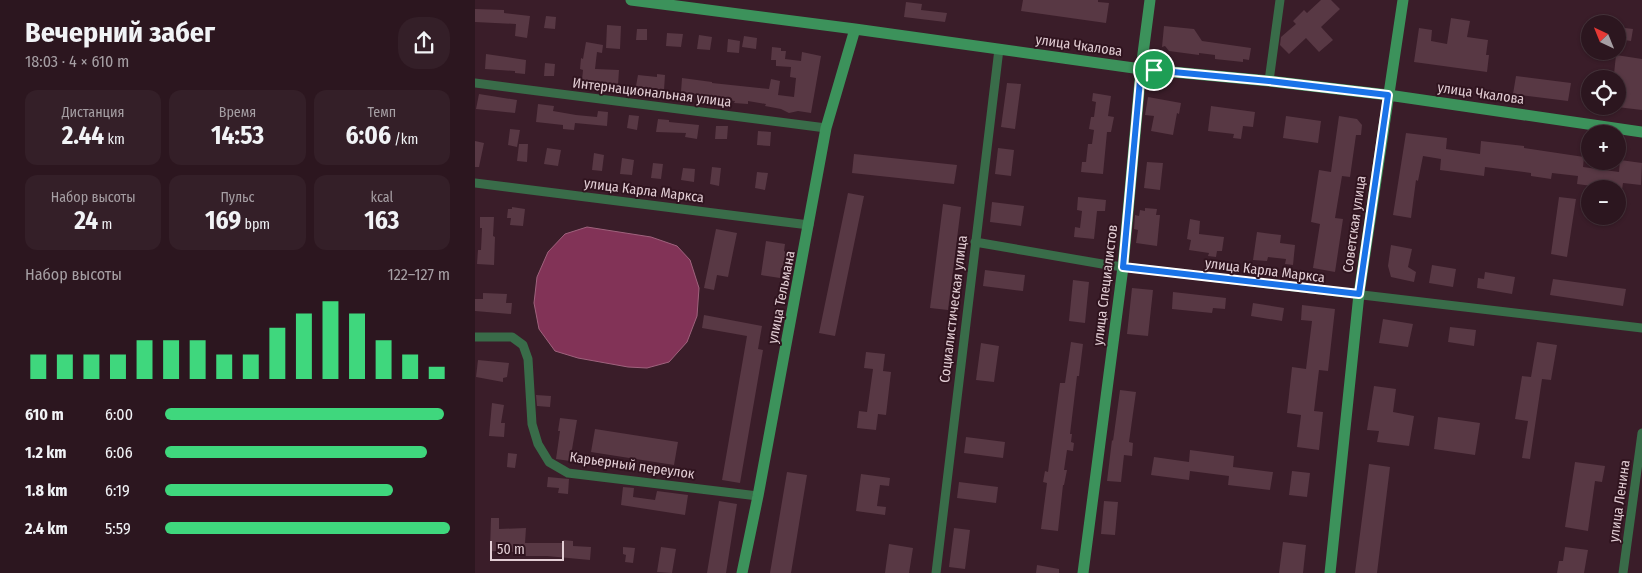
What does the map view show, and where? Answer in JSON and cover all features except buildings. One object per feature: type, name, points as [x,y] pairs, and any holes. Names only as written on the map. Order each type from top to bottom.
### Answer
[{"type":"street","name":"улица Чкалова","points":[[631,0],[698,4],[855,29],[1141,69],[1388,95],[1642,132]]},
{"type":"street","name":"улица Специалистов","points":[[1083,573],[1123,267],[1141,69],[1150,0]]},
{"type":"street","points":[[1269,81],[1280,0]]},
{"type":"street","name":"Советская улица","points":[[1330,573],[1359,294],[1403,0]]},
{"type":"street","name":"улица Тельмана","points":[[742,573],[759,496],[827,128],[855,29]]},
{"type":"street","name":"Социалистическая улица","points":[[936,573],[999,49]]},
{"type":"street","name":"Интернациональная улица","points":[[475,83],[827,128]]},
{"type":"street","name":"улица Карла Маркса","points":[[475,183],[809,225]]},
{"type":"street","name":"улица Карла Маркса","points":[[975,242],[1123,267],[1642,328]]},
{"type":"street","name":"Карьерный переулок","points":[[475,337],[512,337],[523,345],[528,359],[532,424],[538,444],[549,462],[568,473],[759,496]]},
{"type":"street","name":"улица Ленина","points":[[1623,573],[1642,433]]},
{"type":"shaded area","points":[[587,227],[651,237],[677,246],[690,260],[699,288],[697,316],[687,342],[669,362],[647,368],[628,367],[578,358],[555,351],[539,329],[534,303],[537,277],[548,252],[565,234]]},
{"type":"route","points":[[1141,69],[1154,70],[1388,95],[1359,294],[1123,267],[1141,69]]}]
